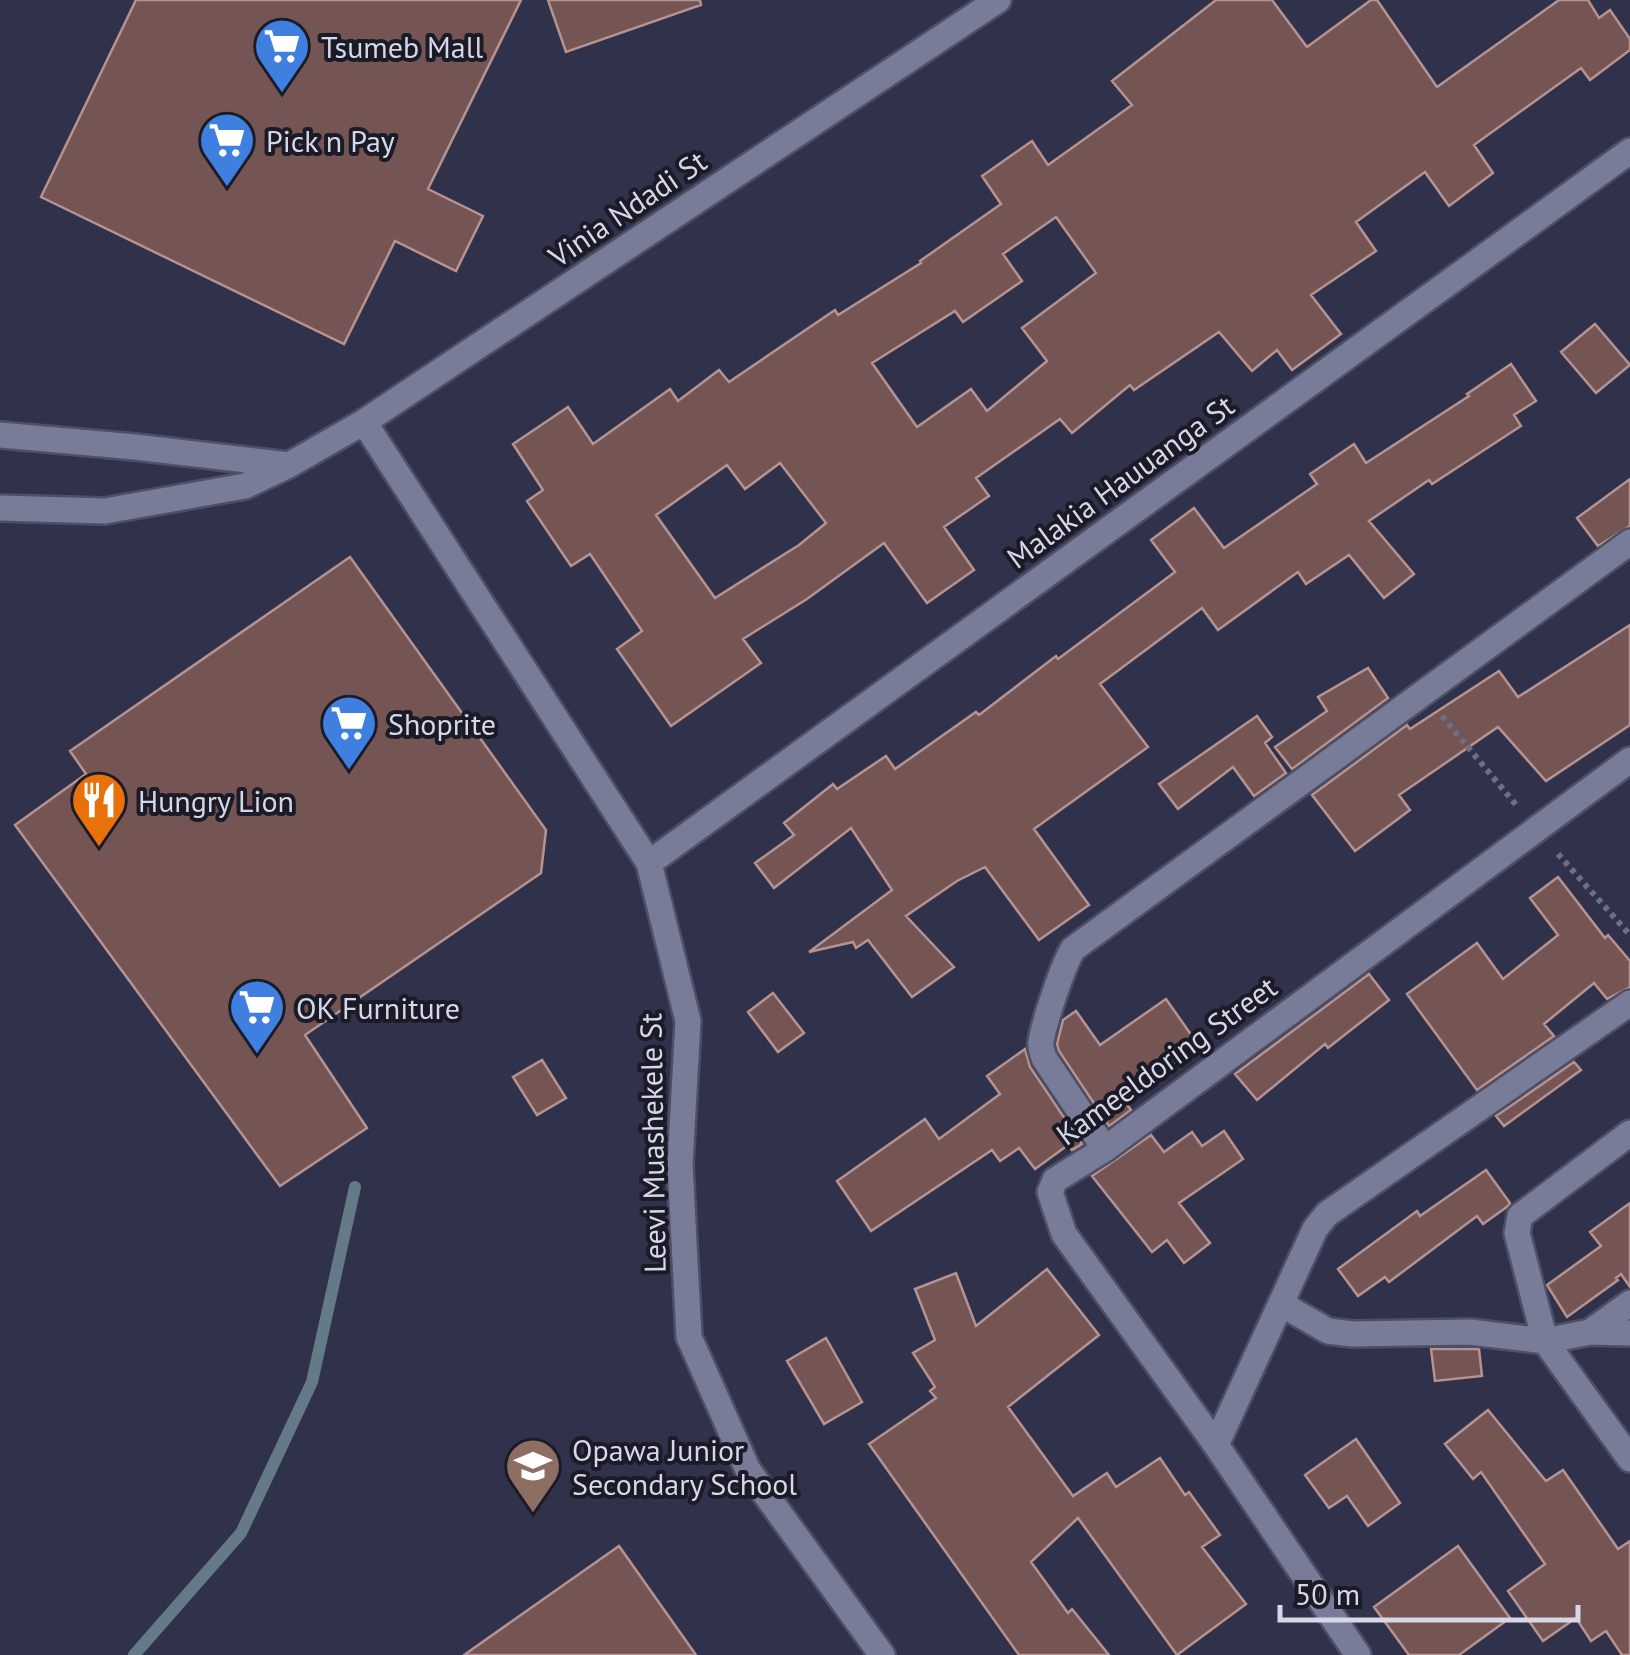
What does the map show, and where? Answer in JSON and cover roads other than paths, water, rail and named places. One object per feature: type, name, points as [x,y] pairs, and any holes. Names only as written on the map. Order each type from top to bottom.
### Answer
[{"type":"street","name":"Vinia Ndadi St","points":[[0,508],[105,511],[245,486],[290,466],[364,422],[998,0]]},
{"type":"street","name":"Malakia Hauuanga St","points":[[649,864],[1630,151]]},
{"type":"street","name":"Leevi Muashekele St","points":[[364,422],[649,864],[688,1021],[680,1165],[689,1337],[748,1470],[882,1655]]},
{"type":"street","points":[[0,435],[290,466]]},
{"type":"street","points":[[1105,1148],[1044,1058],[1040,1046],[1064,964],[1073,949],[1630,542]]},
{"type":"street","name":"Kameeldoring Street","points":[[1358,1655],[1216,1444],[1064,1234],[1050,1192],[1055,1180],[1105,1148],[1630,760]]},
{"type":"street","points":[[1216,1444],[1315,1228],[1327,1214],[1630,1003]]},
{"type":"street","points":[[1630,1134],[1520,1216],[1517,1232],[1545,1341],[1630,1458]]},
{"type":"street","points":[[1590,1332],[1630,1303]]},
{"type":"street","points":[[1281,1304],[1328,1332],[1470,1332],[1545,1341],[1590,1332],[1630,1333]]},
{"type":"waterway","points":[[134,1655],[241,1533],[312,1382],[355,1187]]},
{"type":"place","name":"Tsumeb Mall","points":[[282,95]]},
{"type":"place","name":"Pick n Pay","points":[[227,189]]},
{"type":"place","name":"Shoprite","points":[[349,772]]},
{"type":"place","name":"Hungry Lion","points":[[99,849]]},
{"type":"place","name":"OK Furniture","points":[[257,1056]]},
{"type":"place","name":"Opawa Junior Secondary School","points":[[533,1515]]}]
